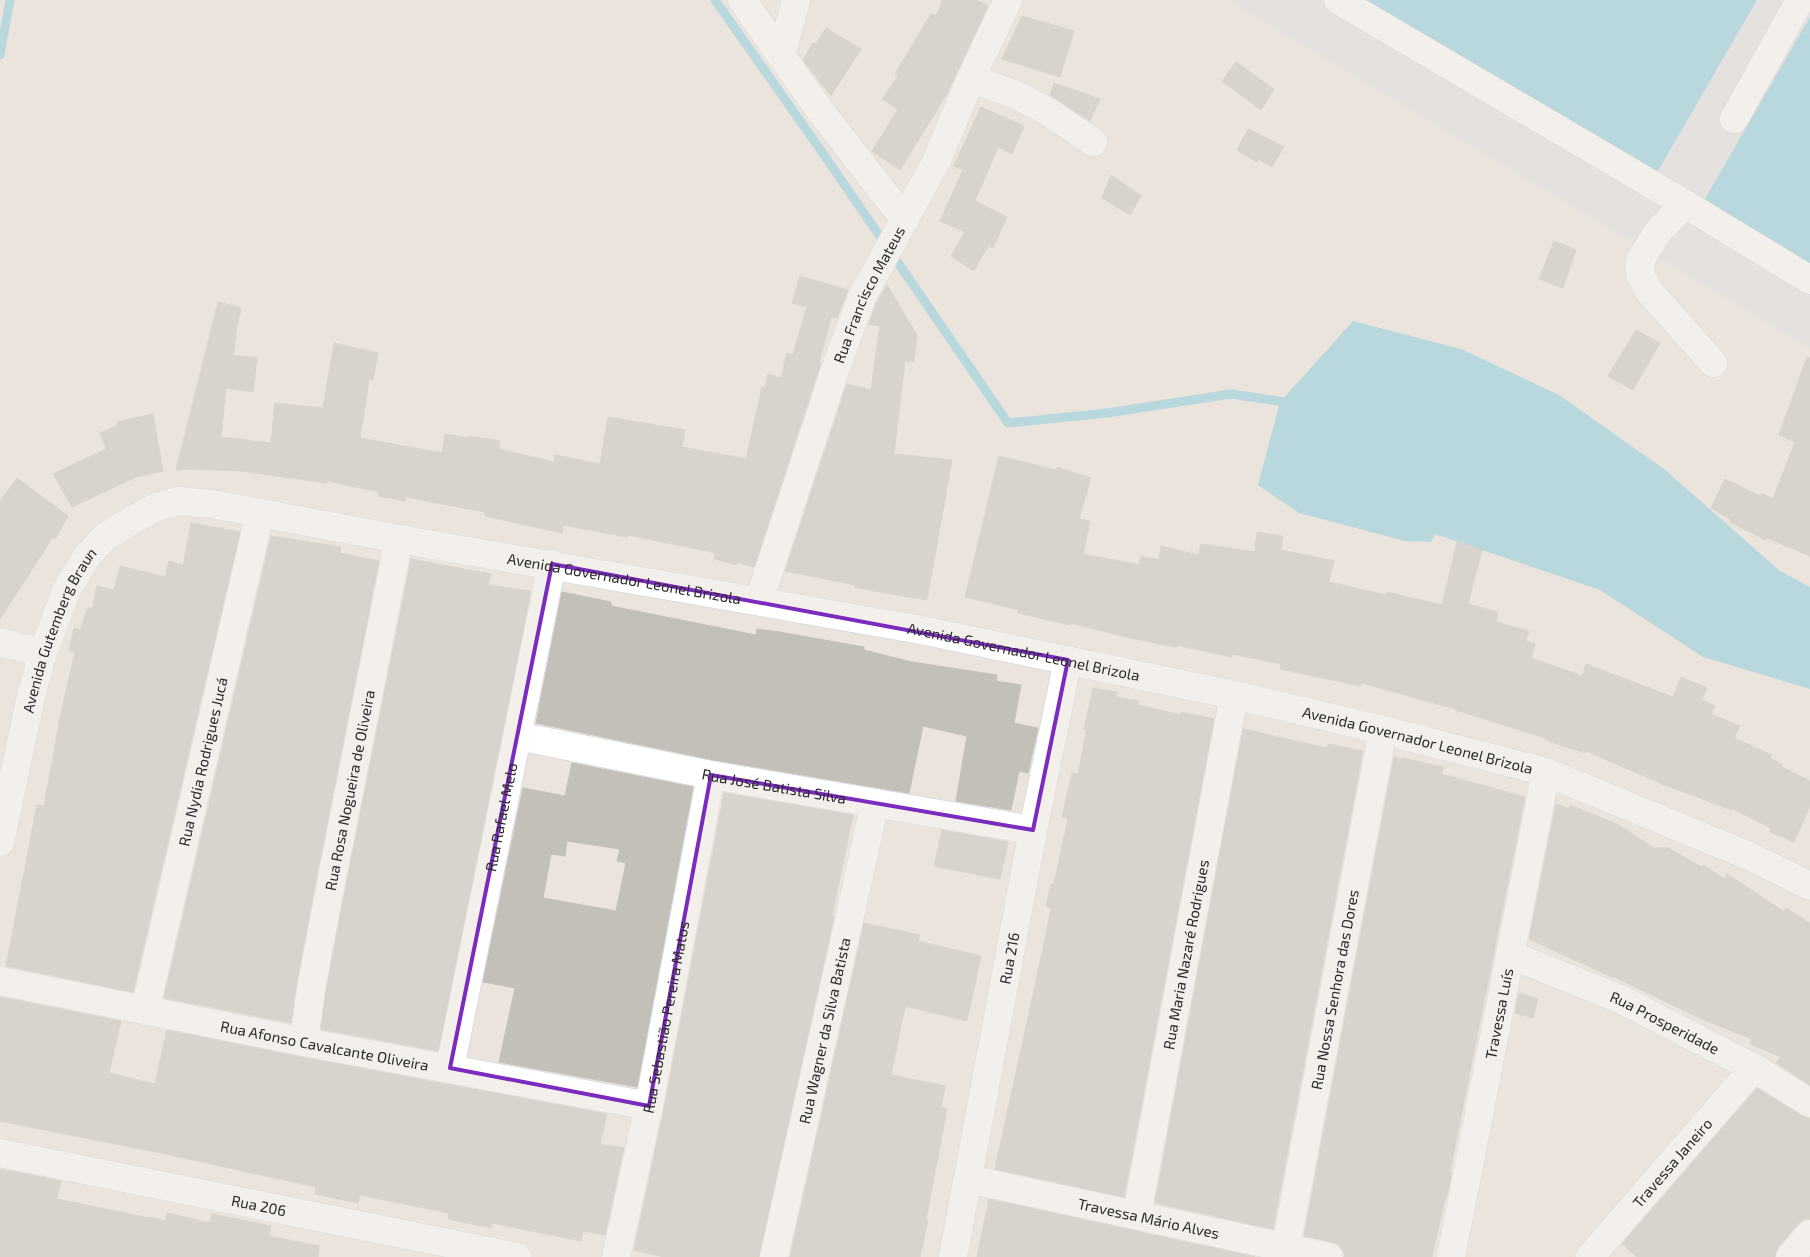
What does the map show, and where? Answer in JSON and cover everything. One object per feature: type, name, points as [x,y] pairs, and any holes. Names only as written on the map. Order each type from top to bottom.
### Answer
[{"type":"street","points":[[742,0],[855,158],[905,220]]},
{"type":"street","points":[[780,55],[796,0]]},
{"type":"street","name":"Rua Francisco Mateus","points":[[759,601],[836,367],[862,297],[936,162],[971,78],[1008,0]]},
{"type":"street","points":[[1338,0],[1685,204],[1810,280]]},
{"type":"street","points":[[1734,119],[1800,0]]},
{"type":"street","points":[[971,78],[1017,95],[1046,111],[1093,142]]},
{"type":"street","points":[[1685,204],[1657,233],[1640,261],[1640,274],[1649,291],[1713,363]]},
{"type":"street","name":"Avenida Gutemberg Braun","points":[[0,842],[31,696],[43,653],[67,589],[88,555],[105,537],[157,507],[178,501],[212,504]]},
{"type":"street","name":"Avenida Governador Leonel Brizola","points":[[212,504],[398,539],[552,564],[921,630],[1234,695],[1383,730],[1546,772],[1749,856],[1810,886]]},
{"type":"street","name":"Rua Nydia Rodrigues Jucá","points":[[145,1011],[260,513]]},
{"type":"street","name":"Rua Rosa Nogueira de Oliveira","points":[[304,1042],[311,989],[398,539]]},
{"type":"street","name":"Rua Rafael Melo","points":[[450,1068],[552,564]]},
{"type":"street","points":[[0,642],[43,653]]},
{"type":"street","name":"Rua 216","points":[[953,1257],[1033,830],[1068,660]]},
{"type":"street","name":"Rua Maria Nazaré Rodrigues","points":[[1137,1214],[1234,695]]},
{"type":"street","name":"Rua Nossa Senhora das Dores","points":[[1286,1247],[1383,730]]},
{"type":"street","name":"Rua José Batista Silva","points":[[518,736],[711,775],[1033,830]]},
{"type":"street","name":"Travessa Luís","points":[[1452,1257],[1546,772]]},
{"type":"street","name":"Rua Sebastião Pereira Matos","points":[[616,1257],[650,1106],[711,775]]},
{"type":"street","name":"Rua Wagner da Silva Batista","points":[[774,1257],[874,803]]},
{"type":"street","name":"Rua Prosperidade","points":[[1511,955],[1620,1000],[1754,1068],[1810,1103]]},
{"type":"street","name":"Rua Afonso Cavalcante Oliveira","points":[[0,981],[304,1042],[650,1106]]},
{"type":"street","name":"Travessa Janeiro","points":[[1590,1257],[1754,1068]]},
{"type":"street","name":"Rua 206","points":[[0,1153],[517,1257]]},
{"type":"street","name":"Travessa Mário Alves","points":[[968,1179],[1329,1257]]},
{"type":"street","points":[[1790,1257],[1810,1234]]},
{"type":"highlighted area","points":[[552,564],[1068,660],[1033,830],[711,775],[649,1106],[450,1068]]},
{"type":"shaded area","points":[[1228,0],[1810,0],[1810,348]]},
{"type":"water","points":[[1344,0],[1757,0],[1652,181]]},
{"type":"water","points":[[1810,17],[1810,277],[1698,211]]},
{"type":"water","points":[[1353,321],[1461,349],[1559,395],[1664,469],[1780,571],[1810,587],[1810,689],[1703,657],[1600,590],[1435,534],[1431,542],[1405,541],[1299,513],[1258,485],[1280,402]]},
{"type":"building","points":[[943,0],[976,0],[988,6],[948,92],[900,170],[872,151],[898,109],[882,99],[898,76],[895,74],[931,14],[936,16]]},
{"type":"building","points":[[1022,16],[1074,31],[1060,77],[1002,59]]},
{"type":"building","points":[[826,28],[861,49],[831,96],[803,60],[813,43],[816,44]]},
{"type":"building","points":[[1236,62],[1274,89],[1261,110],[1222,81]]},
{"type":"building","points":[[1054,83],[1100,99],[1090,121],[1050,95]]},
{"type":"building","points":[[981,107],[1024,126],[1012,154],[998,147],[975,201],[1007,217],[993,248],[988,246],[974,271],[951,256],[965,232],[940,221],[963,170],[954,166]]},
{"type":"building","points":[[1248,129],[1284,147],[1272,167],[1258,159],[1257,162],[1237,150]]},
{"type":"building","points":[[1111,175],[1141,196],[1130,215],[1102,198]]},
{"type":"building","points":[[1554,241],[1576,250],[1563,288],[1539,279]]},
{"type":"building","points":[[800,276],[848,290],[837,318],[831,317],[819,363],[821,363],[754,567],[737,562],[736,565],[714,559],[716,553],[628,535],[627,537],[563,525],[562,533],[485,516],[485,512],[405,497],[405,501],[378,496],[379,492],[327,481],[327,483],[241,471],[176,470],[218,302],[241,308],[233,355],[257,358],[253,392],[226,388],[221,437],[271,443],[275,403],[323,408],[334,343],[378,353],[373,380],[369,379],[360,438],[442,453],[445,434],[469,438],[469,436],[500,441],[499,449],[554,462],[555,455],[600,464],[608,417],[685,430],[682,447],[746,459],[762,387],[765,388],[768,374],[781,378],[787,353],[793,355],[807,307],[792,303]]},
{"type":"building","points":[[887,285],[917,335],[914,362],[905,361],[894,454],[952,460],[927,600],[855,587],[855,585],[785,571],[847,384],[871,390],[880,326],[869,324],[876,304]]},
{"type":"building","points":[[1636,330],[1660,343],[1633,390],[1608,376]]},
{"type":"building","points":[[1807,357],[1810,358],[1810,556],[1767,538],[1766,540],[1730,522],[1732,520],[1711,508],[1725,479],[1760,496],[1761,493],[1773,499],[1795,442],[1779,435]]},
{"type":"building","points":[[153,414],[163,471],[136,477],[72,507],[53,474],[106,449],[100,433],[118,425],[117,422]]},
{"type":"building","points":[[999,456],[1056,470],[1057,467],[1091,478],[1079,519],[1090,521],[1083,554],[1139,565],[1141,556],[1159,560],[1161,546],[1198,555],[1201,544],[1255,552],[1257,532],[1283,536],[1281,550],[1334,561],[1329,582],[1386,595],[1387,592],[1442,605],[1457,542],[1482,550],[1468,604],[1498,612],[1496,622],[1529,631],[1526,641],[1535,644],[1531,658],[1582,676],[1586,664],[1673,697],[1681,677],[1707,688],[1702,700],[1715,706],[1711,714],[1740,726],[1734,738],[1772,755],[1770,758],[1783,765],[1782,767],[1810,781],[1810,806],[1794,842],[1770,832],[1771,828],[1731,808],[1731,810],[1665,785],[1586,751],[1585,753],[1545,740],[1546,738],[1455,709],[1362,683],[1361,686],[1280,669],[1281,664],[1232,654],[1232,657],[1177,645],[1176,647],[1130,638],[1071,623],[1070,625],[1018,613],[1019,610],[965,597]]},
{"type":"building","points":[[17,478],[68,516],[55,539],[53,537],[0,619],[0,501]]},
{"type":"building","points":[[191,523],[240,532],[133,992],[6,966],[37,805],[44,806],[60,718],[75,652],[69,651],[74,628],[80,630],[88,607],[92,609],[97,586],[114,590],[120,566],[165,577],[169,561],[183,565]]},
{"type":"building","points":[[271,536],[341,547],[340,553],[379,561],[315,885],[291,1023],[164,998]]},
{"type":"building","points":[[411,559],[491,574],[488,585],[531,591],[438,1051],[321,1029],[326,991],[345,891]]},
{"type":"building","points":[[562,592],[611,602],[611,606],[756,635],[757,629],[779,632],[864,647],[864,650],[912,662],[997,675],[996,681],[1021,685],[1014,723],[1038,728],[1028,773],[1019,771],[1011,810],[956,801],[967,736],[923,726],[909,793],[714,760],[536,723]]},
{"type":"building","points":[[1093,688],[1117,692],[1116,697],[1138,701],[1138,705],[1181,715],[1181,712],[1214,719],[1124,1197],[995,1169],[1047,930],[1051,908],[1046,906],[1051,884],[1054,884],[1068,819],[1062,817],[1072,773],[1078,774],[1087,729],[1084,729]]},
{"type":"building","points":[[1243,729],[1327,748],[1328,744],[1363,751],[1273,1229],[1155,1203]]},
{"type":"building","points":[[1394,757],[1443,767],[1442,774],[1525,797],[1450,1172],[1452,1173],[1432,1257],[1344,1257],[1344,1252],[1339,1245],[1304,1236]]},
{"type":"building","points":[[572,763],[693,787],[637,1087],[499,1062],[515,988],[483,982],[523,788],[565,796]],"holes":[[[567,841],[620,849],[617,861],[626,863],[616,911],[543,898],[551,854],[565,856]]]},
{"type":"building","points":[[724,793],[853,815],[832,916],[834,917],[759,1257],[664,1257],[634,1250],[664,1109]]},
{"type":"building","points":[[1556,804],[1569,809],[1570,805],[1619,825],[1654,848],[1668,848],[1702,867],[1704,865],[1724,879],[1727,874],[1783,911],[1786,908],[1810,923],[1810,1085],[1776,1063],[1781,1057],[1750,1044],[1752,1039],[1706,1021],[1529,939]]},
{"type":"building","points":[[942,830],[1008,842],[1000,879],[934,866]]},
{"type":"building","points":[[864,923],[920,935],[918,941],[981,956],[967,1021],[905,1006],[891,1075],[945,1086],[941,1107],[947,1109],[920,1257],[790,1257]]},
{"type":"building","points":[[1519,993],[1538,999],[1533,1018],[1515,1013]]},
{"type":"building","points":[[0,997],[121,1021],[109,1073],[155,1084],[167,1030],[607,1114],[600,1144],[624,1148],[605,1235],[583,1231],[581,1241],[492,1223],[491,1228],[448,1219],[449,1213],[360,1195],[358,1203],[315,1194],[316,1187],[161,1153],[0,1121]]},
{"type":"building","points":[[1757,1088],[1810,1119],[1810,1219],[1804,1219],[1798,1224],[1778,1247],[1775,1257],[1637,1257],[1622,1244]]},
{"type":"building","points":[[0,1169],[61,1181],[57,1199],[166,1221],[167,1213],[210,1223],[212,1214],[271,1226],[269,1236],[319,1246],[318,1257],[0,1257]]},
{"type":"building","points":[[989,1199],[1255,1257],[977,1257]]},
{"type":"waterway","points":[[0,55],[10,0]]},
{"type":"waterway","points":[[715,0],[1008,423],[1107,413],[1231,394],[1291,403]]}]
